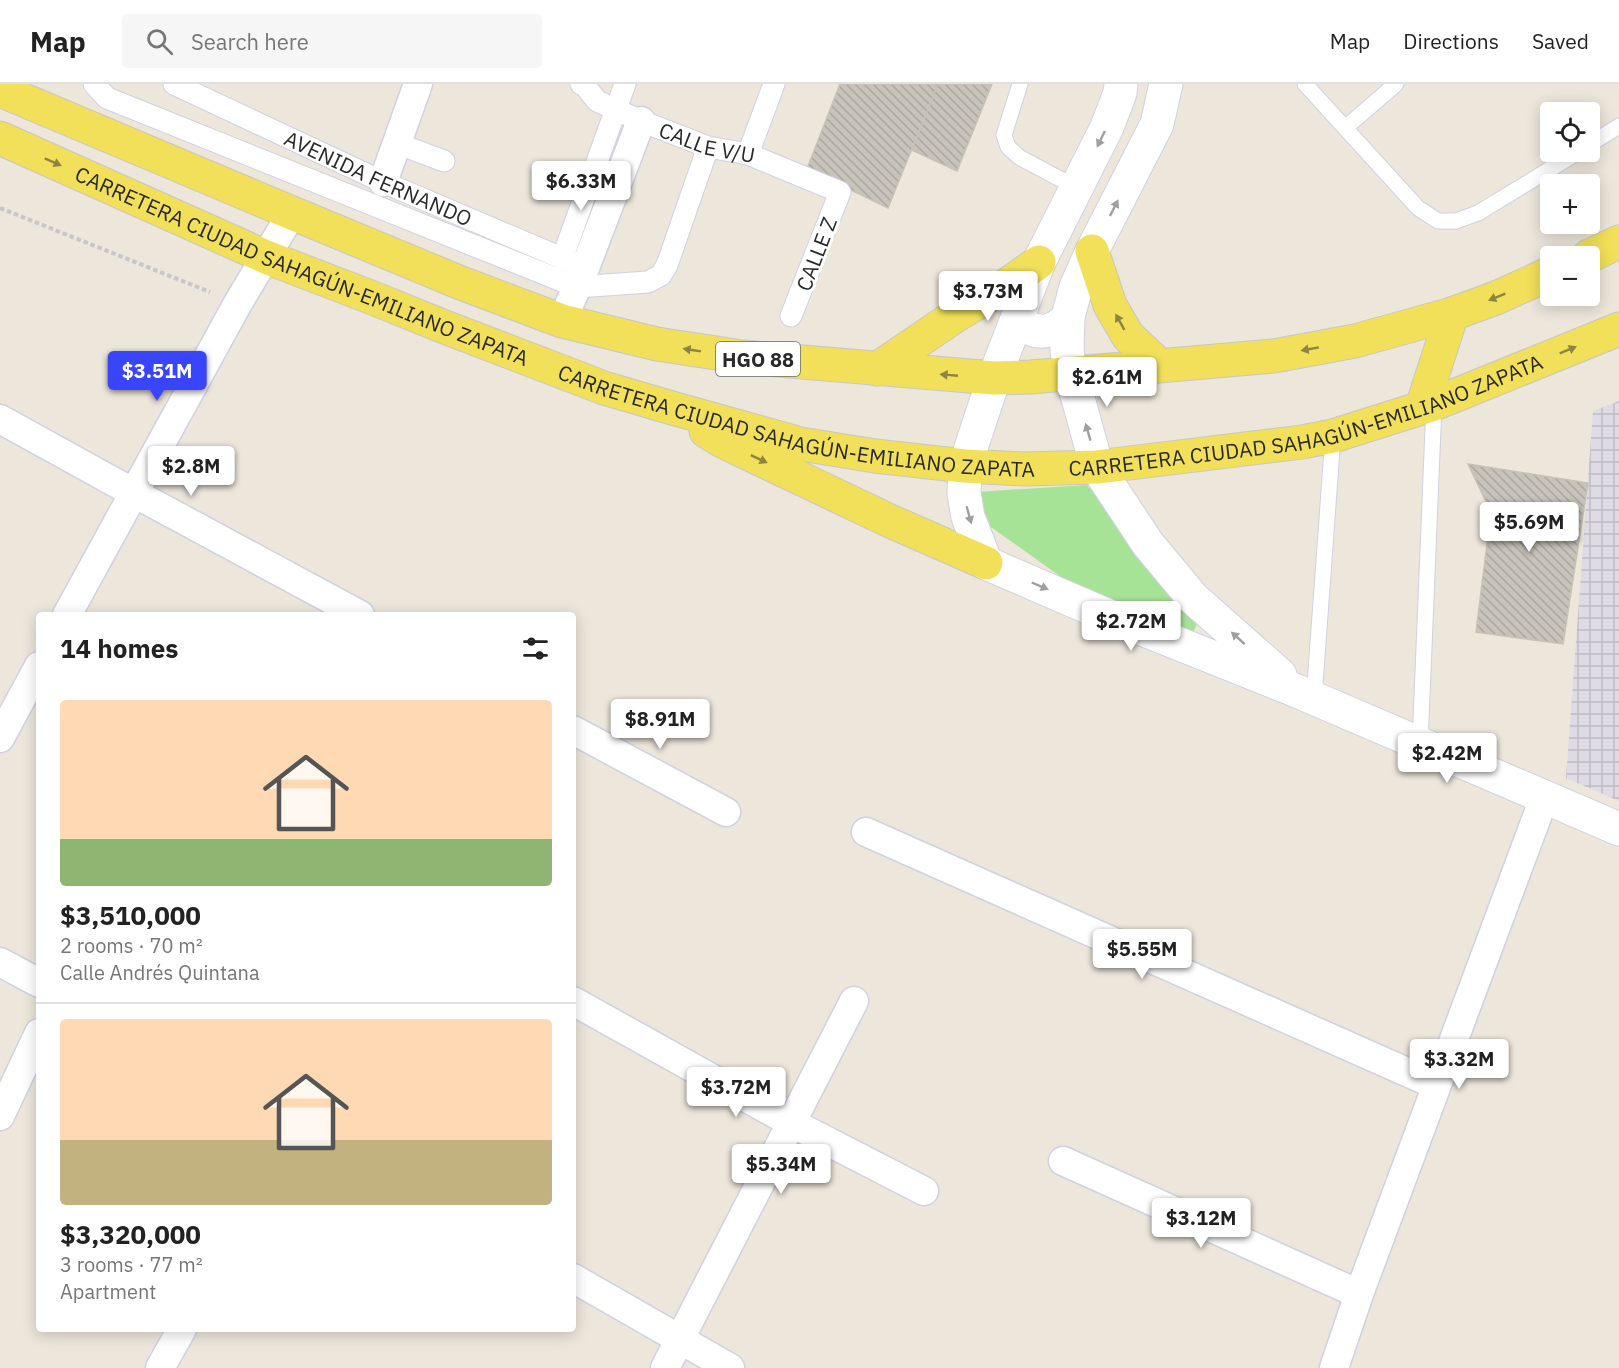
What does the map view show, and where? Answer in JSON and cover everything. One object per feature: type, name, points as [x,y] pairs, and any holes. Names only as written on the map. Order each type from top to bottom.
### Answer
[{"type":"main road","name":"CARRETERA CIUDAD SAHAGÚN-EMILIANO ZAPATA","points":[[0,90],[461,283],[562,321],[667,346],[742,357],[994,378],[1031,377],[1274,356],[1355,341],[1452,314],[1496,298],[1540,278]]},
{"type":"main road","name":"CARRETERA CIUDAD SAHAGÚN-EMILIANO ZAPATA","points":[[0,138],[266,257],[604,388],[801,444],[875,456],[965,466],[1024,469],[1097,467],[1302,442],[1333,436],[1428,406],[1619,329]]},
{"type":"main road","points":[[1600,251],[1619,242]]},
{"type":"main road","points":[[1092,250],[1110,305],[1128,336],[1159,365]]},
{"type":"main road","points":[[877,369],[1039,262]]},
{"type":"main road","points":[[1428,406],[1452,314]]},
{"type":"main road","points":[[672,408],[722,441],[890,521],[986,563]]},
{"type":"street","points":[[94,84],[106,98],[575,271],[648,282],[661,275],[667,266],[708,147]]},
{"type":"street","points":[[383,182],[418,84]]},
{"type":"street","name":"CALLE V/U","points":[[581,84],[597,101],[628,115],[708,147],[748,154],[840,192]]},
{"type":"street","points":[[562,321],[575,271],[628,115],[625,84]]},
{"type":"street","points":[[748,154],[774,84]]},
{"type":"street","points":[[1120,84],[1120,93],[1107,127],[1039,262],[994,378],[965,466],[964,493],[968,517],[986,563],[1097,611],[1306,695],[1619,829]]},
{"type":"street","points":[[1166,84],[1157,124],[1092,250],[1076,287],[1068,317],[1067,351],[1071,373],[1097,467],[1148,544],[1193,598],[1306,695]]},
{"type":"street","name":"AVENIDA FERNANDO","points":[[179,85],[575,271]]},
{"type":"street","points":[[396,142],[444,161]]},
{"type":"street","name":"CALLE Z","points":[[792,316],[840,192]]},
{"type":"street","points":[[69,612],[238,303],[292,213]]},
{"type":"street","points":[[1017,319],[1030,329],[1039,332],[1058,327],[1068,317]]},
{"type":"street","points":[[0,419],[354,612]]},
{"type":"street","points":[[0,738],[20,696],[36,671]]},
{"type":"street","points":[[576,732],[726,812]]},
{"type":"street","points":[[1334,1368],[1436,1085],[1544,798]]},
{"type":"street","points":[[866,832],[1436,1085]]},
{"type":"street","points":[[0,962],[36,981]]},
{"type":"street","points":[[665,1368],[854,1001]]},
{"type":"street","points":[[576,1003],[792,1123],[924,1191]]},
{"type":"street","points":[[0,1116],[36,1039]]},
{"type":"street","points":[[1063,1161],[1359,1294]]},
{"type":"street","points":[[576,1280],[730,1368]]},
{"type":"street","points":[[160,1368],[180,1332]]},
{"type":"lane","points":[[1020,84],[1004,135],[1008,147],[1019,158],[1077,188]]},
{"type":"lane","points":[[1305,84],[1418,208],[1438,221],[1456,221],[1478,213],[1562,162]]},
{"type":"lane","points":[[1345,128],[1396,84]]},
{"type":"lane","points":[[1600,138],[1619,126]]},
{"type":"lane","points":[[1420,745],[1428,406]]},
{"type":"lane","points":[[1306,695],[1333,436]]},
{"type":"path","points":[[0,208],[238,303]]},
{"type":"shaded area","points":[[1619,401],[1619,801],[1566,778],[1593,411]]},
{"type":"green space","points":[[1087,485],[1200,618],[1192,634],[1078,589],[991,527],[976,492]]},
{"type":"building","points":[[840,84],[938,84],[888,208],[807,169]]},
{"type":"building","points":[[938,84],[992,84],[957,171],[912,150]]},
{"type":"building","points":[[1468,464],[1588,483],[1563,644],[1476,632],[1491,512]]}]
